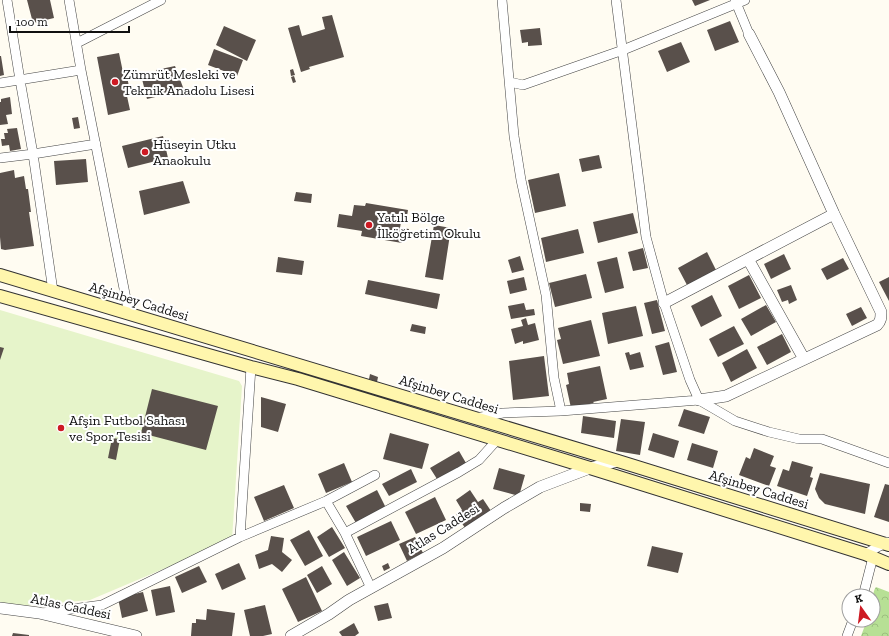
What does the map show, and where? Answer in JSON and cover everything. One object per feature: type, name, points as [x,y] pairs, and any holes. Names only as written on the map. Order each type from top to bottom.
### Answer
[{"type":"main road","name":"Afşinbey Caddesi","points":[[0,276],[476,418],[887,543]]},
{"type":"main road","points":[[0,296],[298,379],[590,468],[869,556],[889,564]]},
{"type":"street","points":[[7,0],[33,154],[53,291]]},
{"type":"street","points":[[69,0],[81,70],[129,314]]},
{"type":"street","points":[[76,43],[161,0]]},
{"type":"street","points":[[502,0],[515,144],[521,180],[546,295],[554,378],[560,411]]},
{"type":"street","points":[[616,0],[646,237],[664,303],[690,380],[699,400],[735,421],[769,432],[799,439],[822,439],[889,463]]},
{"type":"street","points":[[510,82],[523,85],[623,50],[735,2],[745,0]]},
{"type":"street","points":[[476,418],[503,413],[560,411],[699,400],[726,396],[877,325],[880,321],[881,312],[834,214],[779,92],[749,34],[735,2]]},
{"type":"street","points":[[0,83],[81,70]]},
{"type":"street","points":[[0,158],[96,144]]},
{"type":"street","points":[[664,303],[834,214]]},
{"type":"street","points":[[748,259],[804,359]]},
{"type":"street","points":[[240,537],[251,367]]},
{"type":"street","points":[[345,533],[479,460],[497,440]]},
{"type":"street","name":"Atlas Caddesi","points":[[291,636],[350,600],[443,548],[504,508],[540,487],[590,468],[618,461]]},
{"type":"street","points":[[39,613],[102,605],[240,537],[326,501],[374,475]]},
{"type":"street","points":[[326,501],[345,533],[371,588]]},
{"type":"street","points":[[864,588],[869,556],[887,543]]},
{"type":"street","name":"Atlas Caddesi","points":[[0,608],[39,613],[136,636]]},
{"type":"green space","points":[[0,310],[239,381],[242,386],[232,540],[90,600],[22,606],[0,604]]},
{"type":"green space","points":[[881,589],[889,592],[889,636],[861,636],[864,628],[881,628]]},
{"type":"building","points":[[27,0],[50,0],[54,18],[33,23]]},
{"type":"building","points":[[692,0],[710,0],[695,6]]},
{"type":"building","points":[[332,15],[344,57],[309,67],[310,69],[301,72],[288,28],[299,25],[302,36],[325,29],[322,17]]},
{"type":"building","points":[[730,21],[739,42],[715,51],[707,30]]},
{"type":"building","points":[[224,26],[256,40],[247,61],[216,45]]},
{"type":"building","points":[[540,28],[542,45],[528,46],[528,42],[522,43],[520,30]]},
{"type":"building","points":[[681,42],[690,62],[667,72],[658,51]]},
{"type":"building","points":[[214,49],[243,60],[237,76],[208,65]]},
{"type":"building","name":"Zümrüt Mesleki ve Teknik Anadolu Lisesi","points":[[119,53],[124,77],[127,76],[129,87],[125,87],[130,110],[108,115],[97,57]]},
{"type":"building","points":[[0,56],[4,75],[0,76]]},
{"type":"building","points":[[175,66],[184,90],[147,99],[142,79],[156,76],[156,70]]},
{"type":"building","points":[[293,69],[295,75],[291,76],[290,70]]},
{"type":"building","points":[[294,76],[296,82],[293,83],[291,77]]},
{"type":"building","points":[[10,97],[12,114],[6,115],[8,124],[0,125],[1,99]]},
{"type":"building","points":[[78,117],[80,128],[74,129],[72,118]]},
{"type":"building","points":[[17,128],[21,149],[10,151],[9,145],[2,146],[1,139],[5,139],[4,133],[8,133],[7,129]]},
{"type":"building","name":"Hüseyin Utku Anaokulu","points":[[163,136],[168,158],[128,168],[122,146]]},
{"type":"building","points":[[599,155],[602,168],[582,172],[579,159]]},
{"type":"building","points":[[86,159],[88,182],[56,185],[54,161]]},
{"type":"building","points":[[14,170],[15,178],[24,176],[26,189],[28,189],[31,212],[29,212],[34,246],[5,250],[1,249],[0,237],[0,173]]},
{"type":"building","points":[[559,173],[566,206],[535,213],[528,180]]},
{"type":"building","points":[[183,181],[190,203],[144,215],[139,191]]},
{"type":"building","points":[[296,192],[312,194],[311,203],[294,201]]},
{"type":"building","name":"Yatılı Bölge İlköğretim Okulu","points":[[366,203],[408,210],[406,222],[401,222],[400,228],[409,229],[407,238],[403,238],[402,243],[361,236],[362,231],[337,227],[339,214],[352,216],[354,205],[365,206]]},
{"type":"building","points":[[633,213],[638,233],[598,243],[593,222]]},
{"type":"building","points":[[434,225],[451,228],[443,280],[425,277]]},
{"type":"building","points":[[578,229],[584,253],[546,262],[541,238]]},
{"type":"building","points":[[643,248],[648,268],[633,271],[628,252]]},
{"type":"building","points":[[707,252],[716,270],[687,285],[678,268]]},
{"type":"building","points":[[784,254],[791,269],[771,279],[764,264]]},
{"type":"building","points":[[520,256],[524,270],[512,273],[508,260]]},
{"type":"building","points":[[278,257],[304,261],[302,275],[276,272]]},
{"type":"building","points":[[617,257],[624,288],[605,293],[597,262]]},
{"type":"building","points":[[843,258],[849,269],[827,280],[821,269]]},
{"type":"building","points":[[586,274],[592,298],[555,307],[549,283]]},
{"type":"building","points":[[749,275],[761,298],[739,309],[728,286]]},
{"type":"building","points":[[524,277],[527,290],[510,294],[507,281]]},
{"type":"building","points":[[889,277],[889,301],[879,282]]},
{"type":"building","points":[[368,280],[440,294],[437,309],[365,294]]},
{"type":"building","points":[[791,285],[797,300],[789,304],[788,300],[782,302],[777,290]]},
{"type":"building","points":[[712,295],[722,316],[701,327],[691,306]]},
{"type":"building","points":[[657,300],[665,331],[652,334],[644,303]]},
{"type":"building","points":[[524,303],[526,310],[534,309],[535,315],[511,319],[508,306]]},
{"type":"building","points":[[766,305],[776,322],[751,336],[741,319]]},
{"type":"building","points":[[636,306],[643,336],[608,344],[602,313]]},
{"type":"building","points":[[861,307],[867,318],[852,326],[846,314]]},
{"type":"building","points":[[526,318],[528,325],[535,323],[539,340],[523,344],[523,341],[515,344],[511,329],[523,326],[521,320]]},
{"type":"building","points":[[591,320],[600,356],[563,364],[557,340],[561,339],[558,328]]},
{"type":"building","points":[[412,324],[426,327],[425,334],[410,331]]},
{"type":"building","points":[[734,326],[744,344],[718,357],[709,339]]},
{"type":"building","points":[[782,334],[791,352],[767,365],[757,347]]},
{"type":"building","points":[[669,342],[677,372],[663,375],[655,346]]},
{"type":"building","points":[[0,347],[4,348],[0,360]]},
{"type":"building","points":[[747,349],[757,368],[731,382],[722,363]]},
{"type":"building","points":[[629,352],[630,355],[640,352],[644,367],[630,370],[625,353]]},
{"type":"building","points":[[544,356],[549,396],[513,400],[509,361]]},
{"type":"building","points":[[600,366],[607,399],[571,408],[566,385],[569,384],[567,373]]},
{"type":"building","points":[[370,374],[378,377],[377,382],[369,379]]},
{"type":"building","points":[[152,389],[218,406],[206,450],[141,433]]},
{"type":"building","points":[[261,397],[286,404],[278,432],[261,427]]},
{"type":"building","points":[[684,409],[710,417],[704,434],[678,426]]},
{"type":"building","points":[[583,416],[616,421],[614,438],[581,433]]},
{"type":"building","points":[[621,419],[645,422],[640,455],[616,451]]},
{"type":"building","points":[[390,433],[429,444],[422,469],[383,459]]},
{"type":"building","points":[[653,433],[679,441],[674,458],[648,450]]},
{"type":"building","points":[[112,438],[120,439],[116,460],[108,458]]},
{"type":"building","points":[[692,443],[718,451],[713,468],[687,460]]},
{"type":"building","points":[[754,448],[774,456],[770,466],[776,468],[769,486],[739,475],[746,457],[750,459]]},
{"type":"building","points":[[459,451],[466,463],[437,479],[430,468]]},
{"type":"building","points":[[792,461],[813,467],[810,477],[813,478],[807,496],[777,486],[783,469],[789,471]]},
{"type":"building","points":[[344,463],[352,482],[326,493],[318,474]]},
{"type":"building","points":[[499,468],[525,475],[519,496],[493,489]]},
{"type":"building","points":[[411,469],[417,482],[389,496],[382,484]]},
{"type":"building","points":[[820,473],[870,484],[865,514],[825,504],[819,498],[815,489]]},
{"type":"building","points":[[885,484],[889,485],[889,522],[874,517]]},
{"type":"building","points":[[284,485],[294,508],[264,521],[254,497]]},
{"type":"building","points":[[377,490],[386,508],[356,523],[346,506]]},
{"type":"building","points":[[470,490],[478,502],[483,499],[491,511],[465,528],[456,514],[462,510],[456,500]]},
{"type":"building","points":[[435,497],[446,520],[416,534],[405,512]]},
{"type":"building","points":[[580,503],[591,504],[590,512],[580,511]]},
{"type":"building","points":[[391,521],[400,540],[366,556],[357,537]]},
{"type":"building","points":[[332,527],[345,548],[329,557],[317,537]]},
{"type":"building","points":[[309,530],[323,556],[305,566],[290,540]]},
{"type":"building","points":[[271,536],[284,538],[282,552],[292,560],[282,572],[272,564],[259,569],[255,555],[268,550]]},
{"type":"building","points":[[415,537],[423,553],[407,561],[399,544]]},
{"type":"building","points":[[652,546],[683,553],[678,573],[647,566]]},
{"type":"building","points":[[344,552],[360,578],[347,586],[332,560]]},
{"type":"building","points":[[239,563],[246,579],[222,590],[215,574]]},
{"type":"building","points":[[388,563],[390,568],[384,571],[382,566]]},
{"type":"building","points":[[199,566],[207,582],[182,593],[175,577]]},
{"type":"building","points":[[322,566],[332,584],[317,593],[307,575]]},
{"type":"building","points":[[306,577],[322,611],[298,622],[282,589]]},
{"type":"building","points":[[170,586],[175,612],[156,616],[151,590]]},
{"type":"building","points":[[143,592],[148,611],[122,618],[118,598]]},
{"type":"building","points":[[388,603],[392,618],[378,621],[374,606]]},
{"type":"building","points":[[265,605],[272,634],[250,636],[244,610]]},
{"type":"building","points":[[207,609],[235,613],[232,636],[191,636],[192,623],[196,623],[196,619],[206,620]]},
{"type":"building","points":[[354,623],[359,633],[355,636],[342,636],[339,632]]},
{"type":"building","points":[[13,633],[29,635],[29,636],[12,636]]},
{"type":"place","name":"Zümrüt Mesleki ve Teknik Anadolu Lisesi","points":[[115,82]]},
{"type":"place","name":"Hüseyin Utku Anaokulu","points":[[145,152]]},
{"type":"place","name":"Yatılı Bölge İlköğretim Okulu","points":[[369,225]]},
{"type":"place","name":"Afşin Futbol Sahası ve Spor Tesisi","points":[[61,428]]}]
